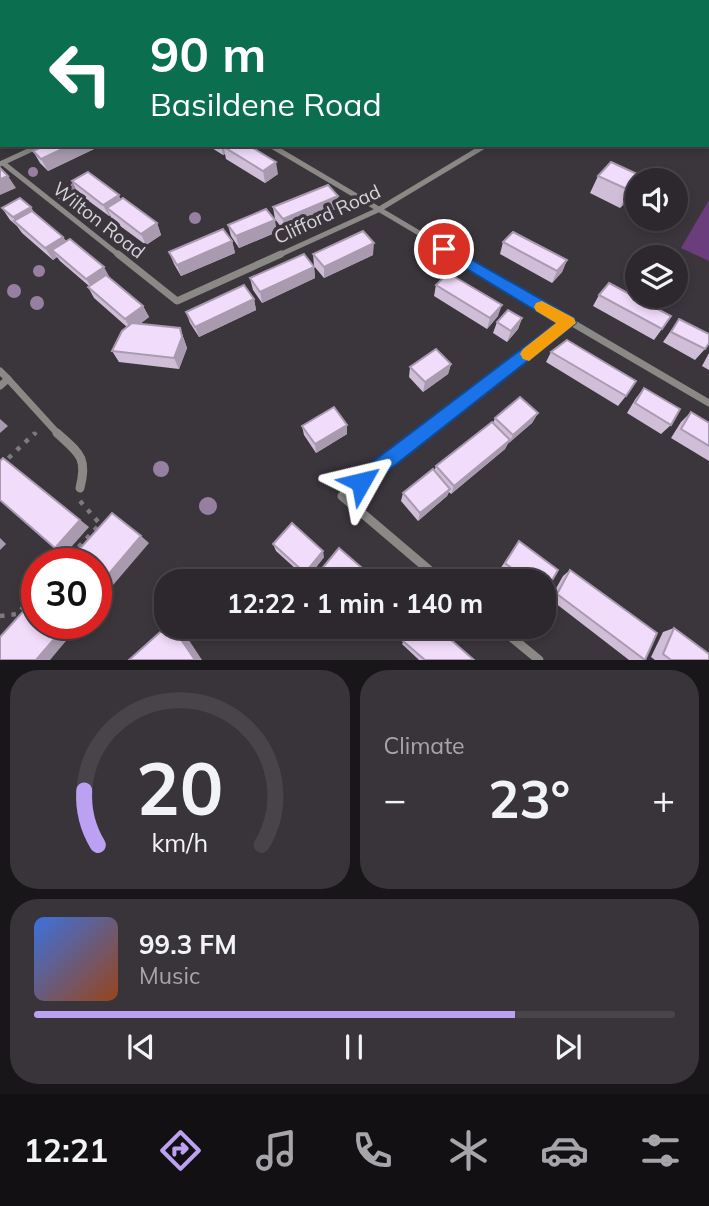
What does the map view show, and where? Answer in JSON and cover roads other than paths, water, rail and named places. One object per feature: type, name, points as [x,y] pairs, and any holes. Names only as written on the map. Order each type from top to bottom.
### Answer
[{"type":"street","points":[[1,163],[37,147]]},
{"type":"street","points":[[273,147],[568,323],[709,403]]},
{"type":"street","name":"Clifford Road","points":[[177,301],[378,210],[483,147]]},
{"type":"street","name":"Wilton Road","points":[[1,163],[177,301]]},
{"type":"street","points":[[428,569],[342,496],[568,323]]},
{"type":"street","points":[[0,371],[84,461],[84,476],[79,488]]},
{"type":"street","points":[[0,386],[8,379]]},
{"type":"street","points":[[514,639],[539,660]]}]
